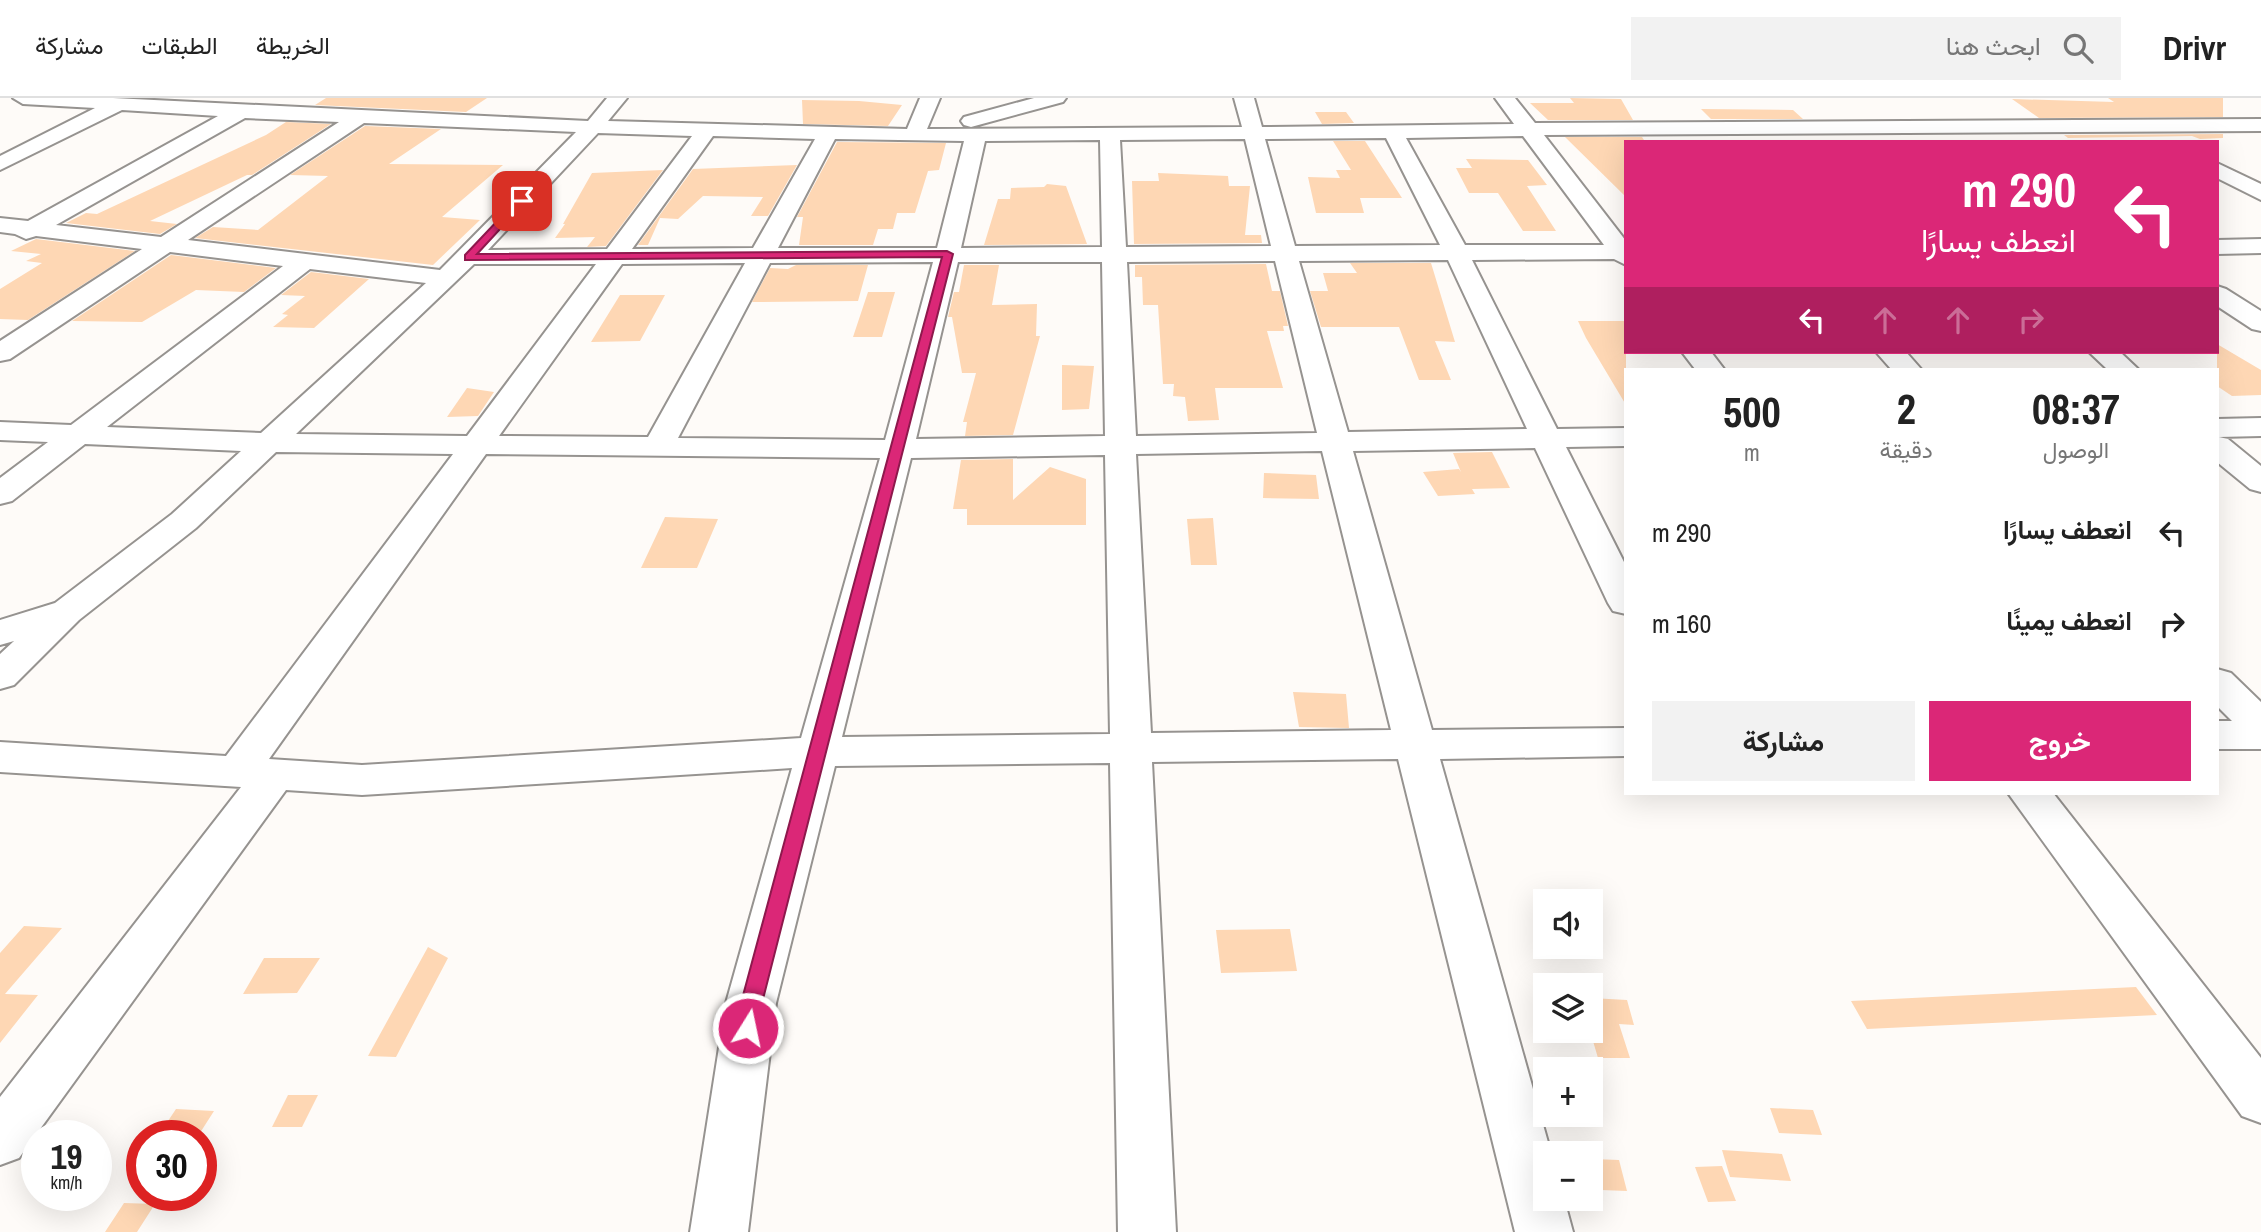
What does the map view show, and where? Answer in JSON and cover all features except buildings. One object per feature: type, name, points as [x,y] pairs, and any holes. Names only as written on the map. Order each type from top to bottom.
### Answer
[{"type":"street","points":[[396,118],[424,98]]},
{"type":"street","points":[[0,676],[68,611],[184,521],[447,278],[593,127],[617,98]]},
{"type":"street","points":[[914,135],[930,98]]},
{"type":"street","points":[[914,135],[1056,98]]},
{"type":"street","points":[[1505,98],[1624,254]]},
{"type":"street","points":[[17,99],[119,104],[176,103],[241,112],[593,127],[914,135],[1110,134],[1249,115],[1393,132],[1666,127],[2261,125]]},
{"type":"street","points":[[0,164],[119,104]]},
{"type":"street","points":[[1649,108],[1679,140]]},
{"type":"street","points":[[0,247],[241,112]]},
{"type":"street","points":[[1249,115],[1544,1232]]},
{"type":"street","points":[[0,353],[359,117]]},
{"type":"street","points":[[2136,125],[2162,140]]},
{"type":"street","points":[[1829,126],[1846,140]]},
{"type":"street","points":[[1969,126],[1989,140]]},
{"type":"street","points":[[0,1140],[256,772],[475,445],[707,130]]},
{"type":"street","points":[[1393,132],[1456,252],[1624,599]]},
{"type":"street","points":[[658,447],[828,133]]},
{"type":"street","points":[[1110,134],[1147,1232]]},
{"type":"street","points":[[719,1232],[751,1003],[898,449],[976,135]]},
{"type":"street","points":[[2219,170],[2261,193]]},
{"type":"street","points":[[0,225],[447,278]]},
{"type":"street","points":[[2219,247],[2261,247]]},
{"type":"street","points":[[468,257],[1456,252],[1624,254]]},
{"type":"street","points":[[0,494],[305,261]]},
{"type":"street","points":[[2219,295],[2261,323]]},
{"type":"street","points":[[1698,354],[1709,368]]},
{"type":"street","points":[[1892,354],[1906,368]]},
{"type":"street","points":[[2105,354],[2123,368]]},
{"type":"street","points":[[2219,428],[2261,427]]},
{"type":"street","points":[[0,432],[269,443],[898,449],[1624,438]]},
{"type":"street","points":[[2219,448],[2261,482]]},
{"type":"street","points":[[0,633],[68,611]]},
{"type":"street","points":[[2219,684],[2261,726]]},
{"type":"street","points":[[2219,735],[2261,735]]},
{"type":"street","points":[[0,757],[362,780],[818,752],[1624,742]]},
{"type":"street","points":[[2031,795],[2261,1099]]},
{"type":"route","points":[[522,201],[468,257],[947,254],[751,1003],[748,1028]]}]
